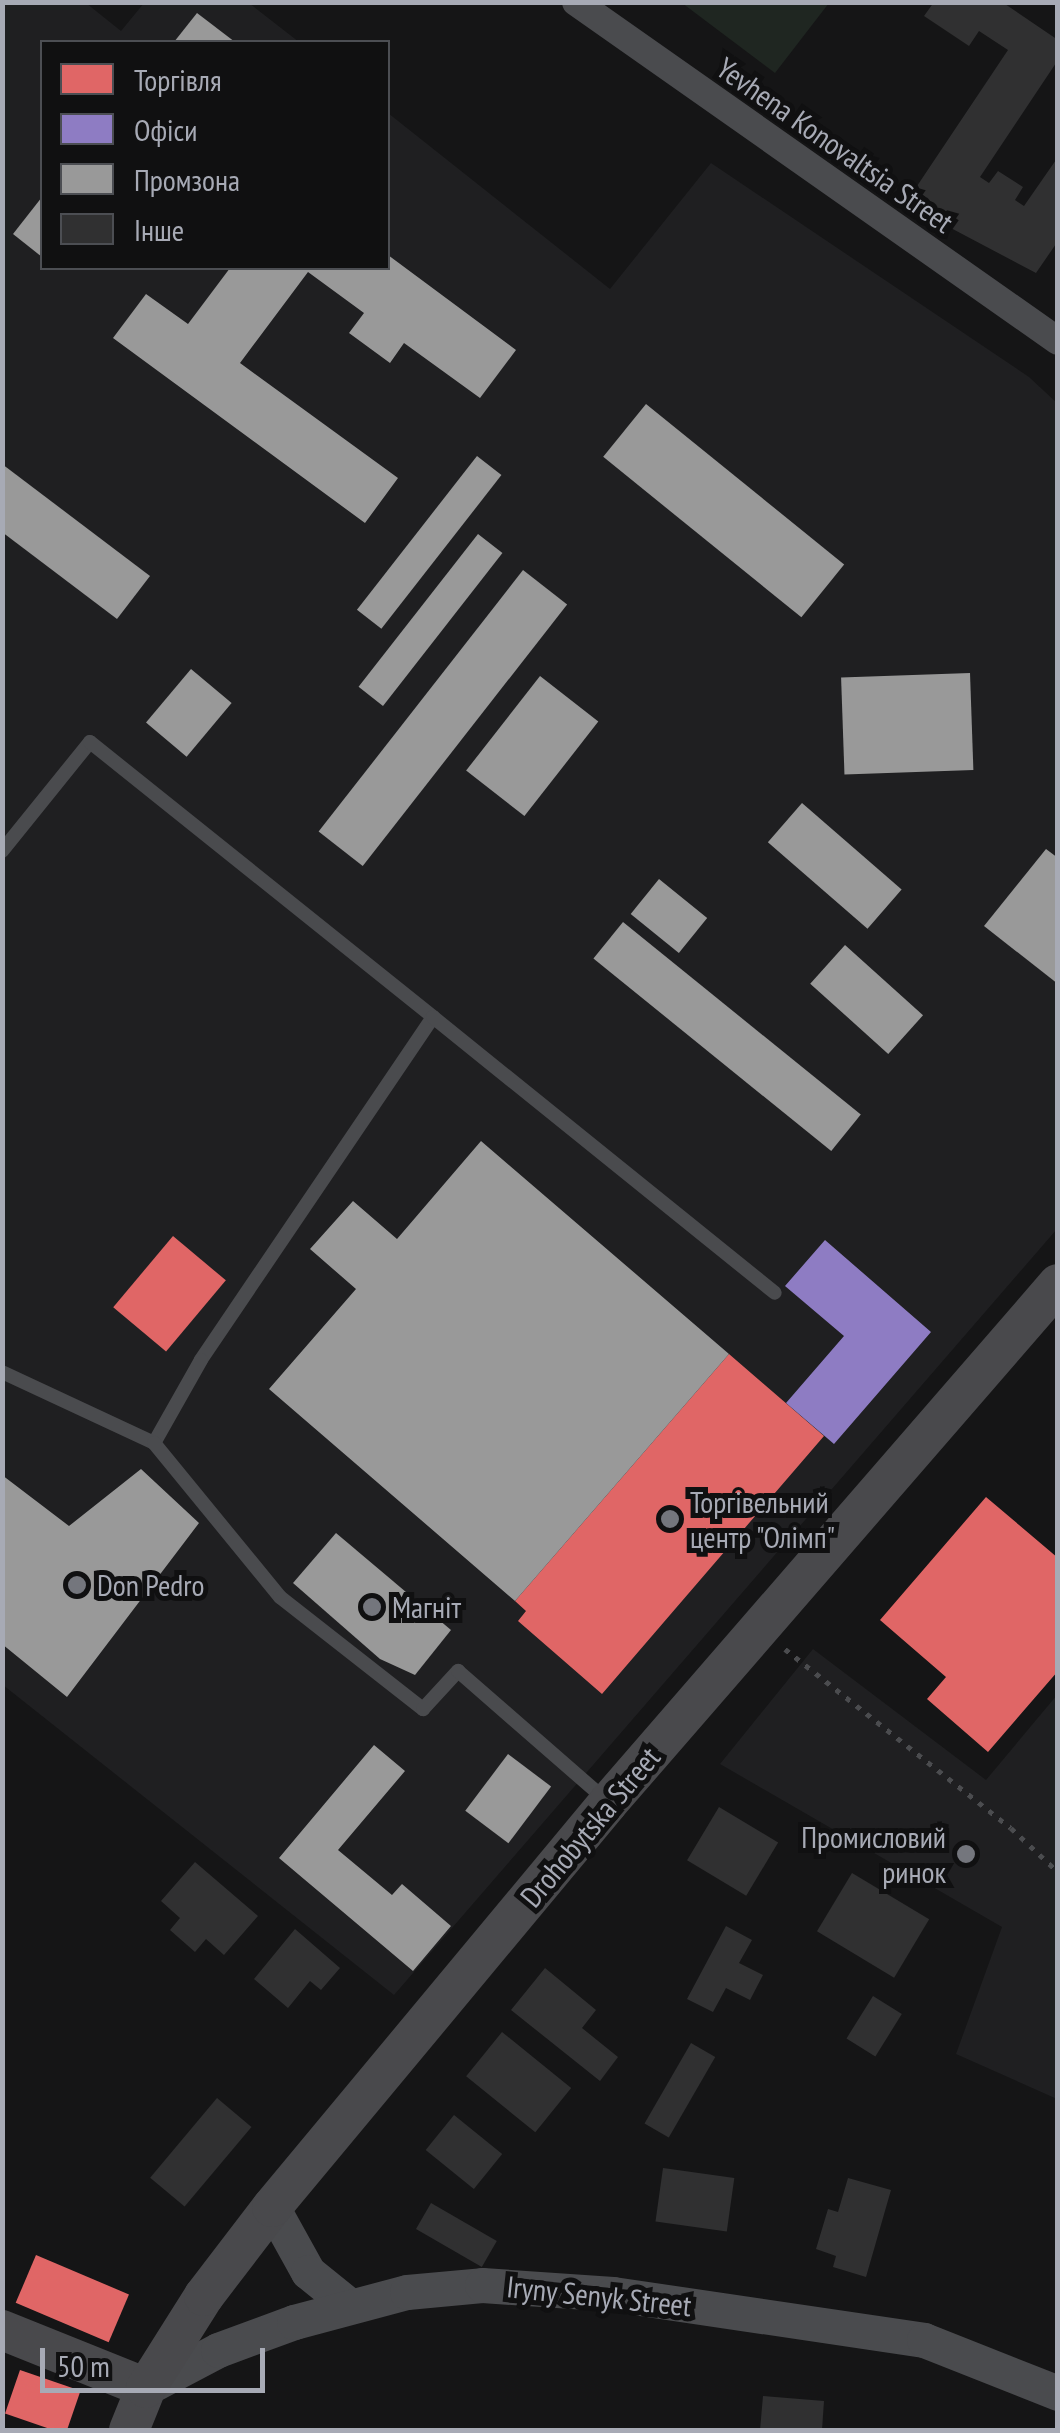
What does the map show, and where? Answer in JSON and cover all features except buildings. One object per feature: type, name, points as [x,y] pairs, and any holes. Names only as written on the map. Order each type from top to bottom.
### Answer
[{"type":"main road","name":"Drohobytska Street","points":[[129,2430],[146,2388],[204,2296],[272,2207],[608,1802],[1058,1284]]},
{"type":"main road","points":[[2,2330],[146,2388]]},
{"type":"street","name":"Yevhena Konovaltsia Street","points":[[576,2],[1058,341]]},
{"type":"street","points":[[272,2207],[308,2272],[350,2306]]},
{"type":"street","name":"Iryny Senyk Street","points":[[146,2388],[218,2350],[350,2306],[482,2285],[614,2294],[924,2340],[1058,2394]]},
{"type":"lane","points":[[2,851],[90,742],[775,1293]]},
{"type":"lane","points":[[154,1443],[201,1360],[433,1017]]},
{"type":"lane","points":[[2,1372],[154,1443],[280,1597],[423,1708],[458,1671],[608,1802]]},
{"type":"path","points":[[759,1628],[1011,1828],[1058,1872]]},
{"type":"shaded area","points":[[2,3],[86,3],[121,31],[144,3],[249,3],[296,40],[40,40],[40,270],[390,270],[390,115],[610,289],[711,163],[1029,377],[1057,403],[1057,1229],[394,1995],[3,1685]]},
{"type":"shaded area","points":[[682,3],[829,3],[775,73]]},
{"type":"shaded area","name":"Промисловий ринок","points":[[813,1649],[986,1780],[1057,1695],[1057,2099],[956,2054],[1002,1927],[720,1764]]},
{"type":"place","name":"Торгівельний центр \"Олімп\"","points":[[670,1519]]},
{"type":"place","name":"Don Pedro","points":[[77,1585]]},
{"type":"place","name":"Магніт","points":[[372,1607]]},
{"type":"place","name":"Промисловий ринок","points":[[966,1854]]}]
